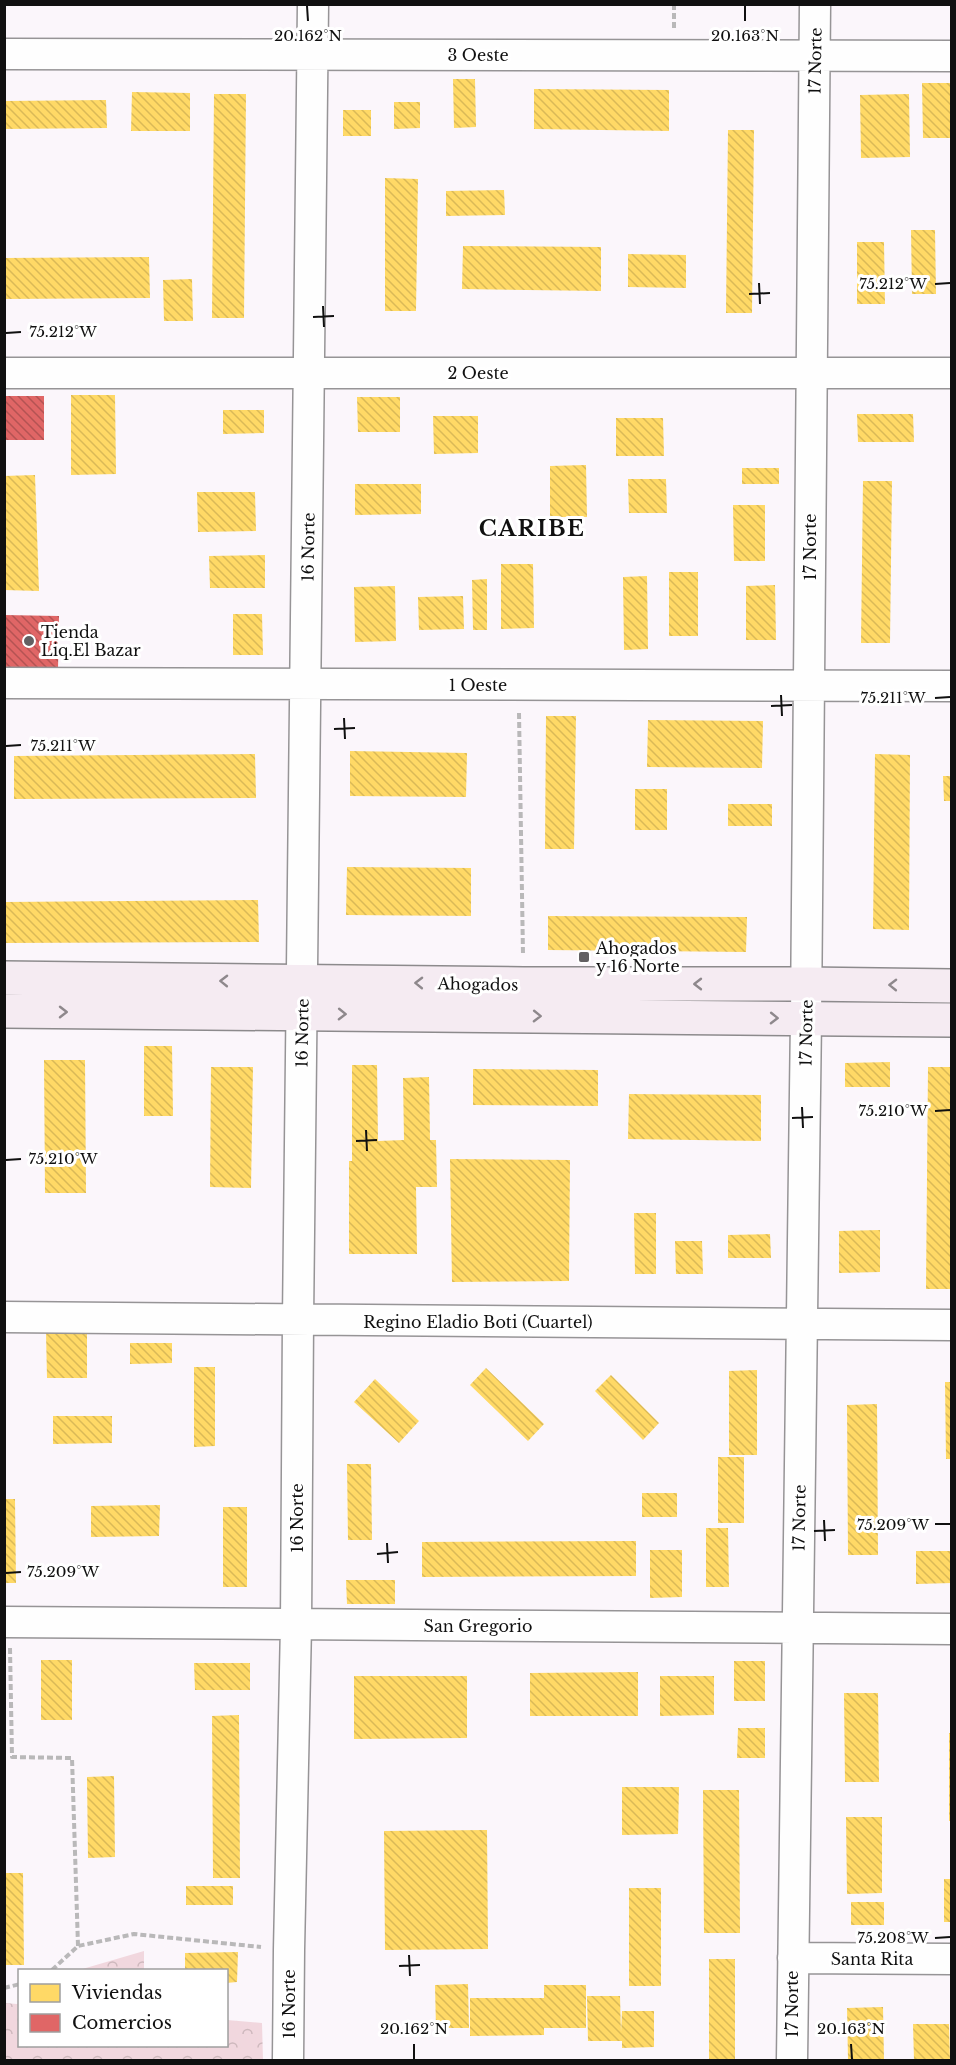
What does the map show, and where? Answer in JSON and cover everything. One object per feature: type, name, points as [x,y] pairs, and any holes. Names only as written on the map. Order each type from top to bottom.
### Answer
[{"type":"main road","name":"Ahogados","points":[[4,978],[302,998],[806,1018],[951,1020]]},
{"type":"main road","name":"Ahogados","points":[[4,1011],[302,998],[524,984],[951,986]]},
{"type":"street","name":"16 Norte","points":[[288,2061],[296,1625],[313,4]]},
{"type":"street","name":"17 Norte","points":[[792,2061],[810,686],[815,4]]},
{"type":"street","name":"3 Oeste","points":[[4,54],[951,56]]},
{"type":"street","name":"2 Oeste","points":[[4,373],[951,374]]},
{"type":"street","name":"1 Oeste","points":[[4,683],[951,686]]},
{"type":"street","name":"Regino Eladio Boti (Cuartel)","points":[[4,1317],[951,1325]]},
{"type":"street","name":"San Gregorio","points":[[7,1622],[951,1629]]},
{"type":"street","name":"Santa Rita","points":[[793,1958],[951,1959]]},
{"type":"path","points":[[519,685],[524,984]]},
{"type":"path","points":[[7,1622],[12,1757],[72,1758],[78,1946]]},
{"type":"path","points":[[54,1969],[78,1946],[134,1934],[289,1950]]},
{"type":"green space","points":[[144,1951],[144,1969],[82,1969]]},
{"type":"green space","points":[[5,2003],[18,2004],[18,2047],[228,2047],[228,2020],[262,2023],[263,2060],[5,2060]]},
{"type":"building: Viviendas","points":[[453,79],[475,79],[476,127],[454,128]]},
{"type":"building: Viviendas","points":[[922,83],[952,83],[952,138],[923,138]]},
{"type":"building: Viviendas","points":[[534,89],[669,90],[669,131],[534,129]]},
{"type":"building: Viviendas","points":[[132,92],[190,93],[190,131],[131,131]]},
{"type":"building: Viviendas","points":[[214,94],[246,94],[244,318],[212,318]]},
{"type":"building: Viviendas","points":[[909,94],[910,157],[861,158],[860,95]]},
{"type":"building: Viviendas","points":[[106,100],[107,128],[4,129],[4,101]]},
{"type":"building: Viviendas","points":[[394,102],[420,102],[420,128],[394,129]]},
{"type":"building: Viviendas","points":[[343,110],[371,110],[371,136],[343,136]]},
{"type":"building: Viviendas","points":[[728,130],[754,130],[752,313],[726,313]]},
{"type":"building: Viviendas","points":[[385,178],[418,179],[416,311],[385,311]]},
{"type":"building: Viviendas","points":[[504,190],[505,215],[446,216],[446,191]]},
{"type":"building: Viviendas","points":[[911,230],[935,230],[936,294],[912,294]]},
{"type":"building: Viviendas","points":[[857,242],[884,242],[885,304],[857,304]]},
{"type":"building: Viviendas","points":[[463,246],[601,247],[601,291],[462,289]]},
{"type":"building: Viviendas","points":[[628,254],[686,255],[686,288],[628,287]]},
{"type":"building: Viviendas","points":[[149,257],[150,298],[4,299],[4,258]]},
{"type":"building: Viviendas","points":[[192,279],[193,321],[164,321],[163,280]]},
{"type":"building: Viviendas","points":[[71,395],[115,395],[116,474],[71,475]]},
{"type":"building: Viviendas","points":[[357,397],[400,397],[400,432],[358,432]]},
{"type":"building: Viviendas","points":[[223,410],[264,410],[264,433],[223,434]]},
{"type":"building: Viviendas","points":[[857,414],[913,414],[914,442],[858,442]]},
{"type":"building: Viviendas","points":[[433,416],[478,416],[478,453],[434,454]]},
{"type":"building: Viviendas","points":[[616,418],[663,418],[664,456],[616,456]]},
{"type":"building: Viviendas","points":[[586,465],[587,517],[550,517],[550,466]]},
{"type":"building: Viviendas","points":[[742,468],[779,468],[779,484],[742,484]]},
{"type":"building: Viviendas","points":[[35,475],[39,591],[4,590],[4,476]]},
{"type":"building: Viviendas","points":[[628,479],[666,479],[667,513],[629,513]]},
{"type":"building: Viviendas","points":[[863,481],[892,481],[890,643],[861,643]]},
{"type":"building: Viviendas","points":[[355,484],[421,484],[421,514],[355,515]]},
{"type":"building: Viviendas","points":[[197,492],[255,492],[256,531],[198,532]]},
{"type":"building: Viviendas","points":[[733,505],[765,505],[765,561],[734,561]]},
{"type":"building: Viviendas","points":[[265,555],[265,588],[210,588],[209,556]]},
{"type":"building: Viviendas","points":[[501,564],[533,564],[534,628],[501,629]]},
{"type":"building: Viviendas","points":[[669,572],[698,572],[698,636],[669,636]]},
{"type":"building: Viviendas","points":[[647,576],[648,649],[624,650],[623,577]]},
{"type":"building: Viviendas","points":[[487,579],[487,630],[473,630],[472,580]]},
{"type":"building: Viviendas","points":[[775,585],[776,640],[746,640],[746,586]]},
{"type":"building: Viviendas","points":[[395,586],[396,641],[355,642],[354,587]]},
{"type":"building: Viviendas","points":[[463,596],[464,629],[419,630],[418,597]]},
{"type":"building: Viviendas","points":[[233,614],[262,614],[263,655],[233,655]]},
{"type":"building: Viviendas","points":[[546,716],[576,716],[574,849],[545,849]]},
{"type":"building: Viviendas","points":[[648,720],[763,721],[762,768],[647,767]]},
{"type":"building: Viviendas","points":[[350,751],[467,753],[466,797],[350,796]]},
{"type":"building: Viviendas","points":[[255,754],[256,798],[14,799],[14,756]]},
{"type":"building: Viviendas","points":[[875,754],[910,755],[909,930],[873,929]]},
{"type":"building: Viviendas","points":[[943,776],[952,776],[952,801],[944,801]]},
{"type":"building: Viviendas","points":[[635,789],[667,789],[667,830],[635,830]]},
{"type":"building: Viviendas","points":[[728,804],[772,804],[772,826],[728,826]]},
{"type":"building: Viviendas","points":[[347,867],[471,868],[471,916],[346,915]]},
{"type":"building: Viviendas","points":[[258,900],[259,942],[4,943],[4,902]]},
{"type":"building: Viviendas","points":[[548,916],[747,917],[746,952],[548,950]]},
{"type":"building: Viviendas","points":[[144,1046],[172,1046],[173,1116],[144,1116]]},
{"type":"building: Viviendas","points":[[44,1060],[85,1060],[86,1193],[45,1193]]},
{"type":"building: Viviendas","points":[[890,1062],[890,1087],[845,1087],[845,1063]]},
{"type":"building: Viviendas","points":[[352,1065],[377,1065],[378,1141],[404,1140],[403,1078],[429,1077],[430,1140],[436,1140],[437,1187],[416,1187],[417,1254],[349,1254]]},
{"type":"building: Viviendas","points":[[211,1067],[253,1067],[251,1188],[210,1187]]},
{"type":"building: Viviendas","points":[[928,1067],[952,1067],[952,1289],[926,1289]]},
{"type":"building: Viviendas","points":[[473,1069],[598,1070],[598,1106],[473,1105]]},
{"type":"building: Viviendas","points":[[629,1094],[761,1095],[761,1141],[628,1139]]},
{"type":"building: Viviendas","points":[[450,1159],[570,1160],[569,1281],[452,1282]]},
{"type":"building: Viviendas","points":[[634,1213],[656,1213],[656,1274],[635,1274]]},
{"type":"building: Viviendas","points":[[880,1230],[880,1272],[839,1273],[839,1231]]},
{"type":"building: Viviendas","points":[[770,1234],[771,1258],[728,1258],[728,1235]]},
{"type":"building: Viviendas","points":[[675,1241],[702,1241],[703,1274],[676,1274]]},
{"type":"building: Viviendas","points":[[46,1332],[87,1332],[87,1378],[47,1378]]},
{"type":"building: Viviendas","points":[[130,1343],[172,1343],[172,1363],[130,1364]]},
{"type":"building: Viviendas","points":[[194,1367],[215,1367],[215,1446],[194,1447]]},
{"type":"building: Viviendas","points":[[486,1368],[544,1424],[528,1441],[470,1385]]},
{"type":"building: Viviendas","points":[[757,1370],[757,1455],[729,1455],[729,1371]]},
{"type":"building: Viviendas","points":[[611,1375],[659,1423],[643,1440],[595,1391]]},
{"type":"building: Viviendas","points":[[375,1379],[419,1421],[399,1443],[354,1402]]},
{"type":"building: Viviendas","points":[[945,1382],[952,1382],[952,1459],[946,1459]]},
{"type":"building: Viviendas","points":[[877,1404],[878,1555],[848,1555],[847,1405]]},
{"type":"building: Viviendas","points":[[53,1416],[112,1416],[112,1443],[53,1444]]},
{"type":"building: Viviendas","points":[[718,1457],[744,1457],[744,1523],[718,1523]]},
{"type":"building: Viviendas","points":[[347,1464],[371,1464],[372,1540],[348,1540]]},
{"type":"building: Viviendas","points":[[642,1493],[677,1493],[677,1517],[642,1517]]},
{"type":"building: Viviendas","points":[[5,1499],[15,1499],[16,1583],[5,1583]]},
{"type":"building: Viviendas","points":[[160,1505],[159,1536],[91,1537],[91,1506]]},
{"type":"building: Viviendas","points":[[223,1507],[247,1507],[247,1587],[223,1587]]},
{"type":"building: Viviendas","points":[[706,1528],[728,1528],[729,1587],[706,1587]]},
{"type":"building: Viviendas","points":[[636,1541],[636,1576],[422,1577],[422,1542]]},
{"type":"building: Viviendas","points":[[650,1550],[682,1550],[682,1597],[650,1598]]},
{"type":"building: Viviendas","points":[[916,1551],[952,1551],[952,1583],[916,1584]]},
{"type":"building: Viviendas","points":[[346,1580],[395,1580],[395,1604],[347,1604]]},
{"type":"building: Viviendas","points":[[41,1660],[72,1660],[72,1720],[41,1720]]},
{"type":"building: Viviendas","points":[[734,1661],[765,1661],[765,1701],[734,1701]]},
{"type":"building: Viviendas","points":[[194,1663],[250,1663],[250,1690],[195,1690]]},
{"type":"building: Viviendas","points":[[638,1672],[638,1716],[530,1716],[530,1673]]},
{"type":"building: Viviendas","points":[[354,1676],[467,1676],[467,1738],[354,1739]]},
{"type":"building: Viviendas","points":[[660,1676],[714,1676],[714,1715],[660,1716]]},
{"type":"building: Viviendas","points":[[844,1693],[878,1693],[879,1782],[845,1782]]},
{"type":"building: Viviendas","points":[[239,1715],[240,1878],[213,1878],[212,1716]]},
{"type":"building: Viviendas","points":[[738,1728],[765,1728],[765,1758],[737,1758]]},
{"type":"building: Viviendas","points":[[949,1733],[952,1733],[952,1821],[949,1821]]},
{"type":"building: Viviendas","points":[[114,1776],[115,1857],[88,1858],[87,1777]]},
{"type":"building: Viviendas","points":[[622,1787],[679,1787],[678,1834],[622,1835]]},
{"type":"building: Viviendas","points":[[703,1790],[739,1790],[740,1933],[704,1933]]},
{"type":"building: Viviendas","points":[[846,1817],[882,1817],[882,1893],[847,1894]]},
{"type":"building: Viviendas","points":[[487,1830],[488,1949],[385,1950],[384,1831]]},
{"type":"building: Viviendas","points":[[4,1873],[23,1873],[24,1965],[4,1965]]},
{"type":"building: Viviendas","points":[[944,1879],[952,1879],[952,1922],[944,1922]]},
{"type":"building: Viviendas","points":[[186,1886],[233,1886],[233,1905],[186,1905]]},
{"type":"building: Viviendas","points":[[629,1888],[661,1888],[661,1986],[629,1986]]},
{"type":"building: Viviendas","points":[[851,1902],[884,1902],[884,1925],[851,1925]]},
{"type":"building: Viviendas","points":[[238,1952],[237,1982],[228,1983],[228,1969],[185,1969],[185,1953]]},
{"type":"building: Viviendas","points":[[709,1959],[735,1959],[735,2060],[709,2060]]},
{"type":"building: Viviendas","points":[[468,1984],[469,2028],[436,2028],[435,1985]]},
{"type":"building: Viviendas","points":[[544,1985],[586,1985],[586,2028],[544,2028],[544,2035],[470,2036],[470,1998],[544,1998]]},
{"type":"building: Viviendas","points":[[587,1996],[620,1996],[621,2032],[622,2011],[654,2011],[654,2047],[622,2048],[622,2041],[588,2041]]},
{"type":"building: Viviendas","points":[[883,2007],[884,2060],[848,2060],[847,2008]]},
{"type":"building: Viviendas","points":[[913,2024],[949,2024],[950,2060],[914,2060]]},
{"type":"building: Comercios","points":[[4,396],[44,396],[44,440],[4,440]]},
{"type":"building: Comercios","points":[[4,615],[59,616],[58,669],[4,668]]},
{"type":"place","name":"Tienda Liq.El Bazar","points":[[29,641]]},
{"type":"place","name":"Ahogados y 16 Norte","points":[[584,957]]},
{"type":"district","name":"CARIBE","points":[[532,528]]}]
